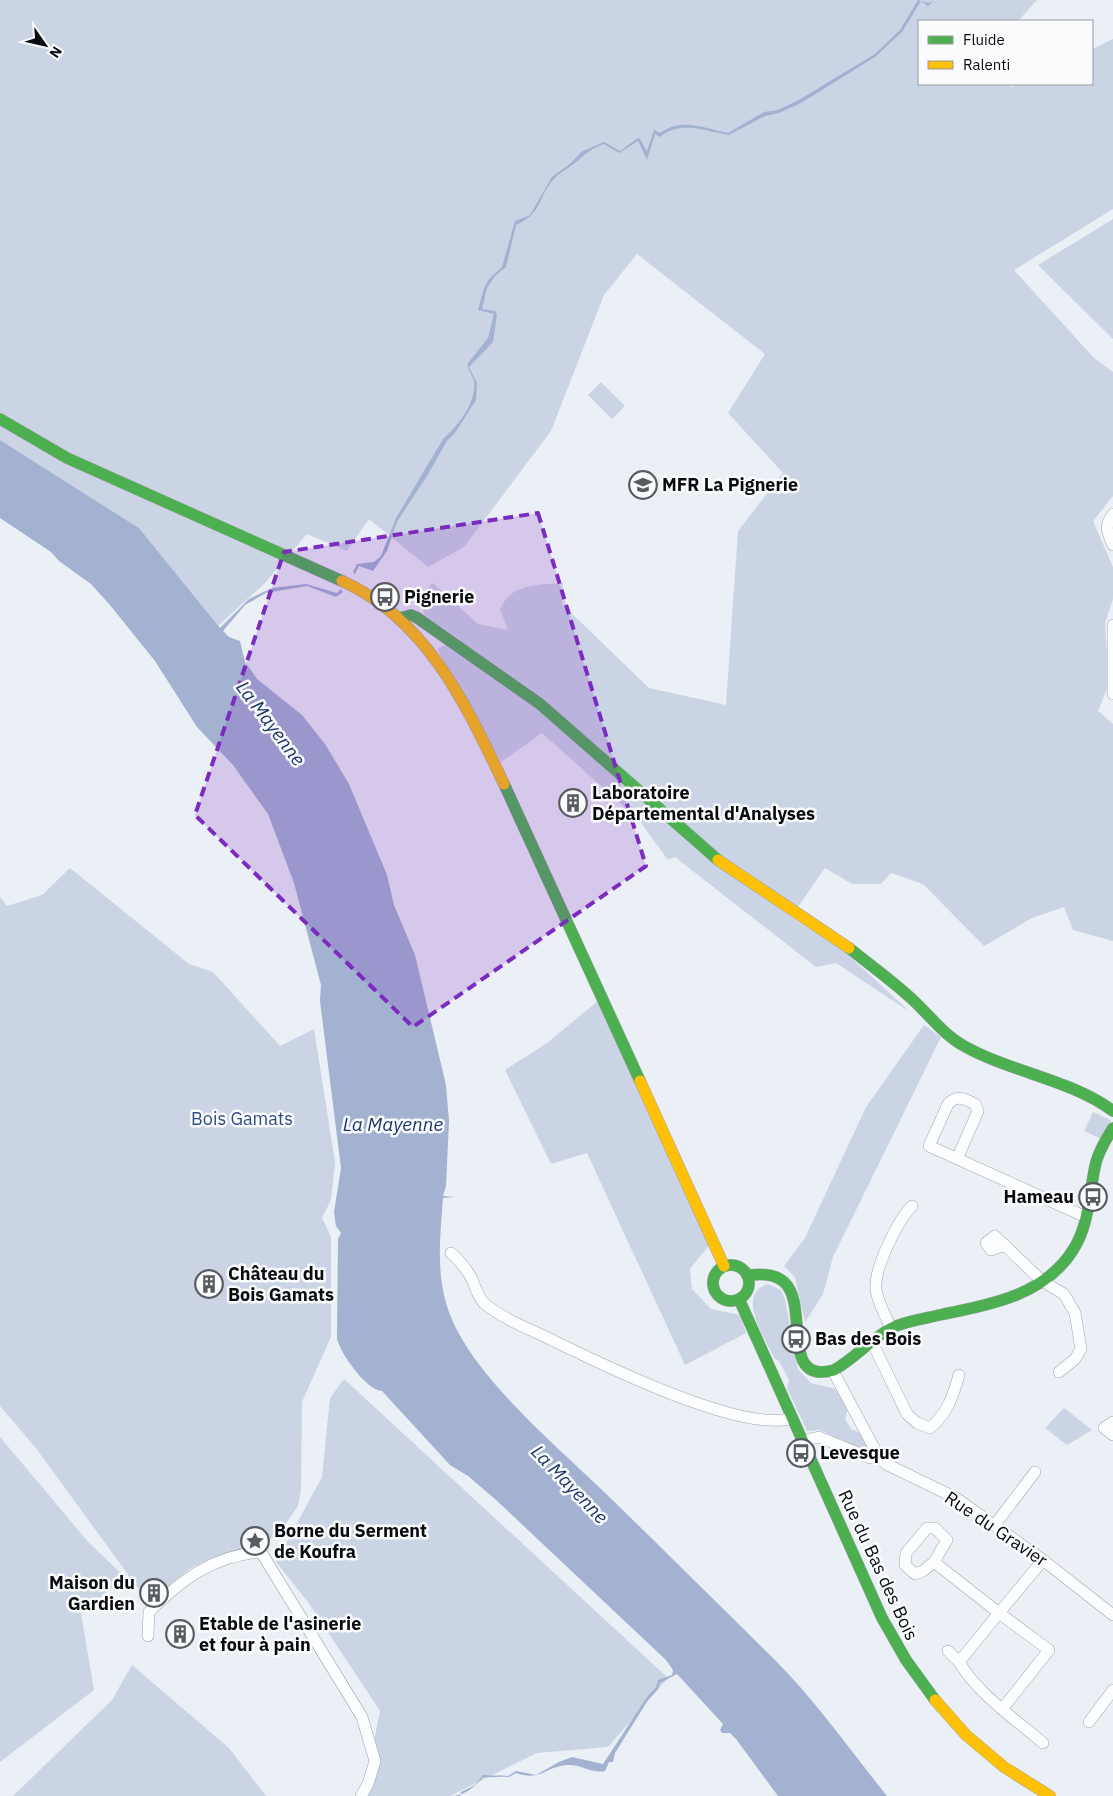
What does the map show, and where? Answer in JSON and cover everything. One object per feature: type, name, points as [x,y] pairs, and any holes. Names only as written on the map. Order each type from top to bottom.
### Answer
[{"type":"street","points":[[0,419],[48,449],[74,462],[348,584],[382,604],[400,618],[438,661],[469,711],[526,831],[724,1266]]},
{"type":"street","points":[[1113,514],[1107,523],[1106,530],[1113,545]]},
{"type":"street","points":[[400,618],[411,615],[416,617],[540,704],[722,863],[844,944],[914,1001],[930,1020],[962,1045],[993,1062],[1097,1099],[1113,1111]]},
{"type":"street","points":[[1113,625],[1113,694]]},
{"type":"street","points":[[957,1160],[978,1110],[975,1104],[953,1098],[948,1104],[929,1146],[957,1160],[1086,1217]]},
{"type":"street","points":[[747,1275],[775,1274],[788,1285],[794,1304],[802,1361],[810,1371],[817,1375],[833,1371],[872,1344],[891,1328],[924,1317],[1010,1299],[1042,1282],[1071,1254],[1078,1243],[1086,1217],[1097,1162],[1106,1137],[1113,1128]]},
{"type":"street","points":[[891,1328],[876,1291],[876,1277],[903,1215],[912,1206]]},
{"type":"street","points":[[1005,1245],[1042,1282],[1064,1294],[1075,1313],[1080,1349],[1075,1359],[1059,1372]]},
{"type":"street","points":[[451,1253],[471,1277],[482,1301],[500,1314],[592,1360],[687,1400],[722,1412],[771,1420],[792,1418]]},
{"type":"street","points":[[724,1266],[740,1267],[747,1275],[747,1291],[739,1299],[734,1301],[722,1300],[714,1291],[712,1285],[715,1274],[724,1266]]},
{"type":"street","name":"Rue du Bas des Bois","points":[[739,1299],[897,1648],[919,1683],[942,1712],[976,1745],[1007,1771],[1050,1796]]},
{"type":"street","points":[[872,1344],[907,1414],[917,1423],[930,1428],[942,1418],[953,1397],[959,1375]]},
{"type":"street","name":"Rue du Gravier","points":[[833,1371],[879,1457],[897,1470],[956,1498],[1043,1560],[1113,1615]]},
{"type":"street","points":[[802,1441],[819,1437],[870,1458],[879,1457]]},
{"type":"street","points":[[994,1526],[1035,1472]]},
{"type":"street","points":[[148,1636],[149,1612],[175,1586],[209,1564],[245,1553],[261,1552],[362,1717],[375,1761],[368,1784],[361,1796]]},
{"type":"street","points":[[959,1662],[1043,1560]]},
{"type":"street","points":[[934,1562],[1049,1650],[1003,1708]]},
{"type":"street","points":[[948,1651],[959,1662],[964,1671],[1043,1743]]},
{"type":"street","points":[[1088,1722],[1113,1690]]},
{"type":"highlighted area","points":[[538,513],[646,866],[413,1027],[195,815],[284,552]]},
{"type":"green space","points":[[0,0],[1037,0],[1019,20],[918,20],[918,85],[1010,85],[1011,87],[1016,85],[1093,85],[1093,49],[1113,39],[1113,209],[1014,270],[1093,357],[1113,372],[1113,496],[1093,521],[1113,567],[1113,599],[1105,623],[1109,684],[1098,711],[1113,724],[1113,941],[1073,930],[1064,907],[1032,918],[984,946],[923,884],[891,873],[881,884],[852,884],[825,868],[791,917],[845,952],[910,1012],[836,963],[816,967],[675,857],[668,860],[638,819],[542,733],[501,762],[437,649],[459,639],[425,616],[419,596],[433,583],[478,624],[508,630],[500,609],[511,594],[535,585],[563,583],[562,604],[649,688],[726,705],[738,531],[783,473],[728,413],[765,354],[637,254],[604,295],[551,431],[464,547],[428,567],[369,519],[347,551],[307,534],[264,584],[218,626],[139,528],[0,440]]},
{"type":"green space","points":[[1113,219],[1113,339],[1038,265]]},
{"type":"green space","points":[[601,382],[625,406],[612,419],[588,395]]},
{"type":"green space","name":"Bois Gamats","points":[[70,868],[189,964],[213,972],[280,1046],[314,1029],[335,1162],[331,1200],[322,1218],[331,1237],[331,1337],[302,1402],[301,1489],[298,1506],[284,1526],[273,1537],[256,1547],[209,1559],[189,1569],[165,1589],[143,1595],[35,1447],[0,1406],[0,897],[7,906],[42,895]]},
{"type":"green space","points":[[598,1001],[710,1244],[690,1269],[692,1289],[711,1309],[740,1315],[746,1333],[685,1365],[587,1153],[551,1164],[505,1070],[547,1043]]},
{"type":"green space","points":[[924,1025],[941,1037],[833,1257],[823,1294],[805,1322],[795,1277],[784,1266],[805,1238],[866,1107]]},
{"type":"green space","points":[[1093,1112],[1111,1120],[1102,1139],[1084,1131]]},
{"type":"green space","points":[[768,1284],[781,1290],[785,1299],[798,1369],[811,1383],[835,1389],[848,1408],[845,1419],[851,1429],[862,1434],[868,1449],[866,1451],[820,1430],[807,1431],[787,1388],[789,1380],[779,1361],[774,1358],[755,1317],[754,1297],[758,1289]]},
{"type":"green space","points":[[344,1379],[668,1678],[608,1747],[537,1753],[450,1796],[363,1796],[380,1711],[308,1602],[276,1562],[322,1477],[330,1398]]},
{"type":"green space","points":[[1064,1408],[1092,1430],[1067,1445],[1045,1428]]},
{"type":"green space","points":[[0,1437],[89,1543],[125,1577],[81,1613],[94,1690],[0,1762]]},
{"type":"green space","points":[[132,1665],[229,1748],[266,1796],[13,1796],[112,1700]]},
{"type":"water","points":[[918,0],[929,3],[934,0],[928,6],[921,1],[902,32],[875,57],[801,103],[779,113],[765,116],[729,135],[693,128],[676,129],[660,137],[655,134],[647,160],[638,141],[619,153],[604,144],[590,151],[556,177],[531,215],[516,225],[506,267],[495,276],[487,288],[482,309],[495,311],[497,314],[493,342],[469,367],[477,383],[476,400],[455,433],[447,441],[397,522],[387,551],[373,571],[359,566],[355,574],[353,572],[357,564],[374,562],[381,556],[396,518],[443,439],[465,413],[473,397],[474,381],[469,370],[468,363],[488,338],[494,314],[478,310],[484,288],[489,279],[502,267],[515,221],[530,215],[552,177],[571,163],[581,152],[604,142],[620,151],[638,138],[647,151],[654,130],[660,133],[668,128],[693,125],[728,133],[764,112],[778,110],[797,101],[875,54],[900,30]]},
{"type":"water","name":"La Mayenne","points":[[0,440],[139,528],[220,628],[249,599],[272,588],[306,584],[337,593],[341,589],[343,592],[336,597],[307,586],[266,593],[245,605],[223,631],[229,637],[240,641],[245,662],[257,679],[302,715],[325,744],[349,784],[387,875],[394,905],[415,955],[446,1085],[449,1121],[446,1186],[443,1196],[454,1197],[443,1198],[440,1258],[443,1288],[451,1317],[462,1340],[496,1386],[774,1659],[818,1709],[887,1796],[778,1796],[736,1739],[730,1733],[722,1733],[720,1730],[723,1724],[677,1674],[660,1683],[658,1689],[648,1700],[615,1753],[613,1762],[609,1762],[605,1771],[600,1772],[570,1765],[536,1775],[572,1757],[603,1764],[647,1697],[656,1687],[658,1680],[672,1675],[673,1670],[666,1660],[495,1499],[468,1476],[450,1465],[382,1391],[369,1385],[362,1378],[343,1352],[337,1338],[338,1239],[341,1233],[336,1226],[334,1212],[341,1168],[320,1001],[321,985],[294,883],[268,814],[233,765],[197,727],[155,661],[110,605],[91,584],[59,561],[51,552],[0,518]]},
{"type":"water","points":[[516,1771],[536,1775],[516,1773],[509,1777],[483,1777],[475,1785],[483,1775],[508,1776]]},
{"type":"water","points":[[475,1785],[468,1791],[460,1794],[461,1792]]},
{"type":"traffic: fast","points":[[0,419],[67,458],[342,581]]},
{"type":"traffic: fast","points":[[400,618],[411,615],[416,617],[540,704],[718,860]]},
{"type":"traffic: fast","points":[[504,784],[640,1081]]},
{"type":"traffic: fast","points":[[849,948],[898,987],[957,1042],[1001,1063],[1079,1091],[1113,1111]]},
{"type":"traffic: fast","points":[[747,1275],[761,1274],[776,1277],[784,1282],[791,1293],[795,1308],[801,1355],[807,1366],[817,1372],[834,1370],[880,1335],[896,1326],[980,1306],[1016,1295],[1033,1287],[1062,1265],[1079,1240],[1086,1218],[1096,1162],[1103,1144],[1113,1128]]},
{"type":"traffic: fast","points":[[731,1265],[738,1266],[744,1270],[748,1276],[749,1283],[748,1290],[744,1296],[738,1300],[731,1301],[724,1300],[718,1296],[714,1290],[713,1283],[714,1276],[718,1270],[724,1266],[731,1265]]},
{"type":"traffic: fast","points":[[739,1299],[882,1618],[906,1660],[935,1700]]},
{"type":"traffic: slow","points":[[342,581],[372,597],[398,618],[421,641],[441,667],[475,724],[504,784]]},
{"type":"traffic: slow","points":[[718,860],[849,948]]},
{"type":"traffic: slow","points":[[640,1081],[724,1266]]},
{"type":"traffic: slow","points":[[935,1700],[966,1735],[1004,1767],[1050,1796]]},
{"type":"place","name":"MFR La Pignerie","points":[[643,485]]},
{"type":"place","name":"Pignerie","points":[[385,597]]},
{"type":"place","name":"Laboratoire Départemental d'Analyses","points":[[573,803]]},
{"type":"place","name":"Hameau","points":[[1093,1197]]},
{"type":"place","name":"Château du Bois Gamats","points":[[209,1284]]},
{"type":"place","name":"Bas des Bois","points":[[796,1339]]},
{"type":"place","name":"Levesque","points":[[801,1453]]},
{"type":"place","name":"Borne du Serment de Koufra","points":[[255,1541]]},
{"type":"place","name":"Maison du Gardien","points":[[154,1593]]},
{"type":"place","name":"Etable de l'asinerie et four à pain","points":[[180,1634]]}]
